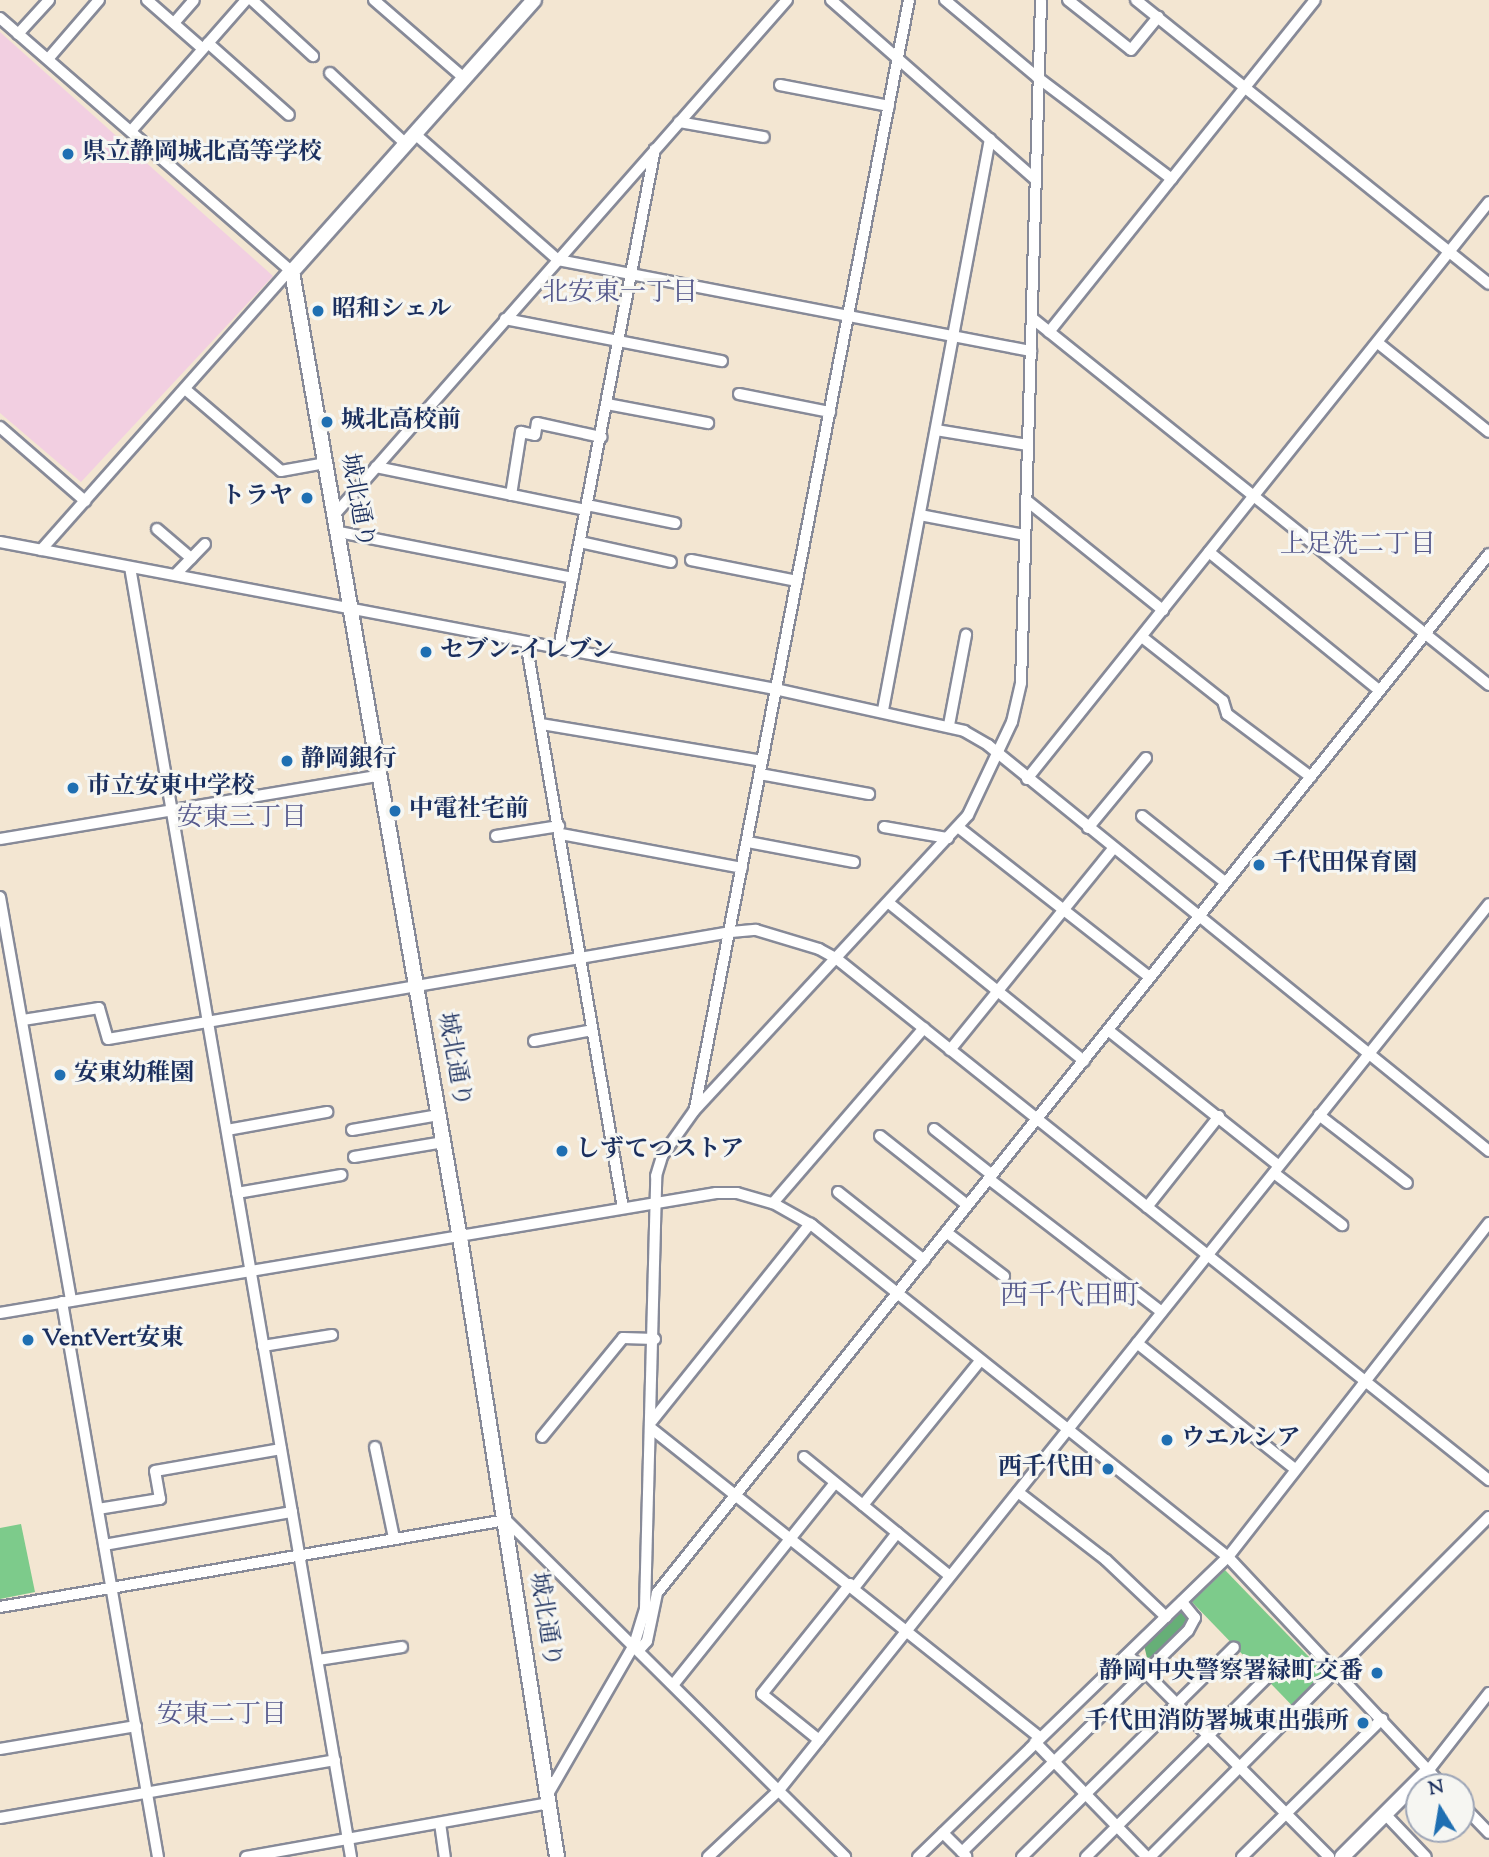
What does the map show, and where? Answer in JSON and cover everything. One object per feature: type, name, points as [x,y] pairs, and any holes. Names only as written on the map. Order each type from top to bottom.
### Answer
[{"type":"street","points":[[18,34],[50,0]]},
{"type":"street","points":[[48,59],[99,0]]},
{"type":"street","points":[[147,0],[289,115]]},
{"type":"street","points":[[174,23],[194,0]]},
{"type":"street","points":[[131,131],[246,0]]},
{"type":"street","points":[[252,0],[313,56]]},
{"type":"street","points":[[374,0],[464,78]]},
{"type":"street","points":[[41,550],[534,0]]},
{"type":"street","points":[[336,513],[787,0]]},
{"type":"street","points":[[831,0],[1035,179]]},
{"type":"street","points":[[694,1111],[732,932],[775,689],[909,0]]},
{"type":"street","points":[[945,0],[1037,77],[1172,179]]},
{"type":"street","points":[[246,1857],[440,1823],[548,1799],[637,1648],[645,1608],[655,1339],[656,1176],[662,1156],[694,1111],[958,827],[1012,722],[1021,682],[1041,0]]},
{"type":"street","points":[[1068,0],[1131,50],[1158,17]]},
{"type":"street","points":[[1136,0],[1489,284]]},
{"type":"street","points":[[1049,332],[1315,0]]},
{"type":"street","points":[[0,18],[291,271]]},
{"type":"street","points":[[330,73],[558,260],[1031,351]]},
{"type":"street","points":[[780,85],[889,106]]},
{"type":"street","points":[[679,122],[764,137]]},
{"type":"street","points":[[883,710],[990,139]]},
{"type":"street","points":[[559,648],[656,148]]},
{"type":"street","points":[[1027,779],[1489,202]]},
{"type":"street","name":"城北通り","points":[[291,271],[336,513],[439,1115],[506,1520],[557,1857]]},
{"type":"street","points":[[1032,318],[1489,685]]},
{"type":"street","points":[[505,319],[722,361]]},
{"type":"street","points":[[1378,343],[1489,432]]},
{"type":"street","points":[[185,388],[281,471],[326,463]]},
{"type":"street","points":[[739,394],[830,412]]},
{"type":"street","points":[[607,404],[708,423]]},
{"type":"street","points":[[511,495],[521,432],[535,435],[537,423],[601,437]]},
{"type":"street","points":[[0,427],[85,501]]},
{"type":"street","points":[[936,430],[1028,445]]},
{"type":"street","points":[[376,467],[511,495],[675,523]]},
{"type":"street","points":[[1026,500],[1163,610]]},
{"type":"street","points":[[919,516],[1025,535]]},
{"type":"street","points":[[157,529],[191,558]]},
{"type":"street","points":[[339,532],[573,578]]},
{"type":"street","points":[[0,542],[775,689],[949,725],[997,754],[1489,1152]]},
{"type":"street","points":[[580,542],[671,562]]},
{"type":"street","points":[[175,575],[205,544]]},
{"type":"street","points":[[1209,552],[1379,690]]},
{"type":"street","points":[[637,1648],[647,1641],[657,1593],[1489,554]]},
{"type":"street","points":[[691,560],[797,581]]},
{"type":"street","points":[[130,567],[351,1857]]},
{"type":"street","points":[[949,725],[966,635]]},
{"type":"street","points":[[1142,637],[1223,701],[1227,714],[1311,777]]},
{"type":"street","points":[[526,642],[623,1208]]},
{"type":"street","points":[[541,724],[762,761]]},
{"type":"street","points":[[1088,828],[1146,758]]},
{"type":"street","points":[[760,774],[869,794]]},
{"type":"street","points":[[0,839],[381,775]]},
{"type":"street","points":[[1142,816],[1226,883]]},
{"type":"street","points":[[884,827],[948,838]]},
{"type":"street","points":[[958,827],[1149,977]]},
{"type":"street","points":[[496,836],[560,830],[743,868]]},
{"type":"street","points":[[748,842],[854,862]]},
{"type":"street","points":[[950,1050],[1114,849]]},
{"type":"street","points":[[0,897],[5,955],[23,1020],[98,1509],[158,1857]]},
{"type":"street","points":[[888,903],[1084,1061]]},
{"type":"street","points":[[708,1857],[779,1790],[1489,904]]},
{"type":"street","points":[[23,1020],[99,1007],[108,1039],[732,932],[757,930],[837,959],[1489,1480]]},
{"type":"street","points":[[773,1203],[923,1028]]},
{"type":"street","points":[[534,1041],[592,1030]]},
{"type":"street","points":[[1108,1030],[1219,1116],[1342,1225]]},
{"type":"street","points":[[227,1130],[327,1112]]},
{"type":"street","points":[[352,1130],[439,1115]]},
{"type":"street","points":[[1319,1115],[1407,1183]]},
{"type":"street","points":[[1147,1207],[1219,1116]]},
{"type":"street","points":[[934,1129],[990,1177],[1162,1312]]},
{"type":"street","points":[[880,1136],[967,1205]]},
{"type":"street","points":[[354,1157],[443,1142]]},
{"type":"street","points":[[237,1192],[341,1175]]},
{"type":"street","points":[[838,1192],[924,1260]]},
{"type":"street","points":[[0,1313],[657,1203],[737,1193],[773,1203],[810,1224],[1228,1557],[1340,1671],[1428,1771]]},
{"type":"street","points":[[918,1857],[1228,1557],[1489,1223]]},
{"type":"street","points":[[652,1425],[810,1224]]},
{"type":"street","points":[[946,1232],[1004,1276]]},
{"type":"street","points":[[263,1346],[332,1335]]},
{"type":"street","points":[[541,1437],[623,1338],[655,1339]]},
{"type":"street","points":[[1137,1343],[1296,1470]]},
{"type":"street","points":[[863,1506],[980,1361]]},
{"type":"street","points":[[652,1425],[1038,1740],[1054,1762],[1148,1857],[1340,1671],[1489,1517]]},
{"type":"street","points":[[375,1447],[394,1538]]},
{"type":"street","points":[[98,1509],[160,1499],[155,1471],[281,1449]]},
{"type":"street","points":[[804,1457],[950,1576]]},
{"type":"street","points":[[673,1685],[835,1483]]},
{"type":"street","points":[[1018,1492],[1106,1560],[1166,1617]]},
{"type":"street","points":[[104,1545],[292,1512]]},
{"type":"street","points":[[0,1607],[506,1520],[845,1857]]},
{"type":"street","points":[[819,1740],[762,1694],[897,1533]]},
{"type":"street","points":[[943,1833],[964,1855],[1193,1625],[1193,1613],[1182,1602]]},
{"type":"street","points":[[318,1660],[402,1647]]},
{"type":"street","points":[[1022,1857],[1234,1647]]},
{"type":"street","points":[[1128,1655],[1329,1857]]},
{"type":"street","points":[[1086,1857],[1266,1678]]},
{"type":"street","points":[[1342,1857],[1428,1771],[1489,1693]]},
{"type":"street","points":[[1242,1857],[1382,1719]]},
{"type":"street","points":[[0,1749],[136,1726]]},
{"type":"street","points":[[0,1818],[147,1790],[335,1760]]},
{"type":"street","points":[[1385,1814],[1426,1857]]},
{"type":"street","points":[[1475,1818],[1489,1833]]},
{"type":"street","points":[[440,1823],[445,1857]]},
{"type":"shaded area","name":"県立静岡城北高等学校","points":[[0,32],[273,276],[81,482],[0,413]]},
{"type":"green space","points":[[21,1524],[35,1592],[0,1599],[0,1528]]},
{"type":"green space","points":[[1225,1570],[1324,1673],[1291,1705],[1192,1602]]},
{"type":"green space","points":[[1179,1612],[1188,1613],[1190,1621],[1154,1657],[1147,1658],[1144,1645]]},
{"type":"place","name":"県立静岡城北高等学校","points":[[68,154]]},
{"type":"place","name":"昭和シェル","points":[[318,311]]},
{"type":"place","name":"城北高校前","points":[[327,422]]},
{"type":"place","name":"トラヤ","points":[[307,498]]},
{"type":"place","name":"セブン-イレブン","points":[[426,652]]},
{"type":"place","name":"静岡銀行","points":[[287,761]]},
{"type":"place","name":"市立安東中学校","points":[[73,788]]},
{"type":"place","name":"中電社宅前","points":[[395,811]]},
{"type":"place","name":"千代田保育園","points":[[1259,865]]},
{"type":"place","name":"安東幼稚園","points":[[60,1075]]},
{"type":"place","name":"しずてつストア","points":[[562,1151]]},
{"type":"place","name":"VentVert安東","points":[[28,1340]]},
{"type":"place","name":"ウエルシア","points":[[1167,1440]]},
{"type":"place","name":"西千代田","points":[[1108,1469]]},
{"type":"place","name":"静岡中央警察署緑町交番","points":[[1377,1673]]},
{"type":"place","name":"千代田消防署城東出張所","points":[[1363,1723]]},
{"type":"district","name":"北安東一丁目","points":[[620,294]]},
{"type":"district","name":"上足洗二丁目","points":[[1358,546]]},
{"type":"district","name":"安東三丁目","points":[[242,819]]},
{"type":"district","name":"西千代田町","points":[[1070,1297]]},
{"type":"district","name":"安東二丁目","points":[[222,1716]]}]
